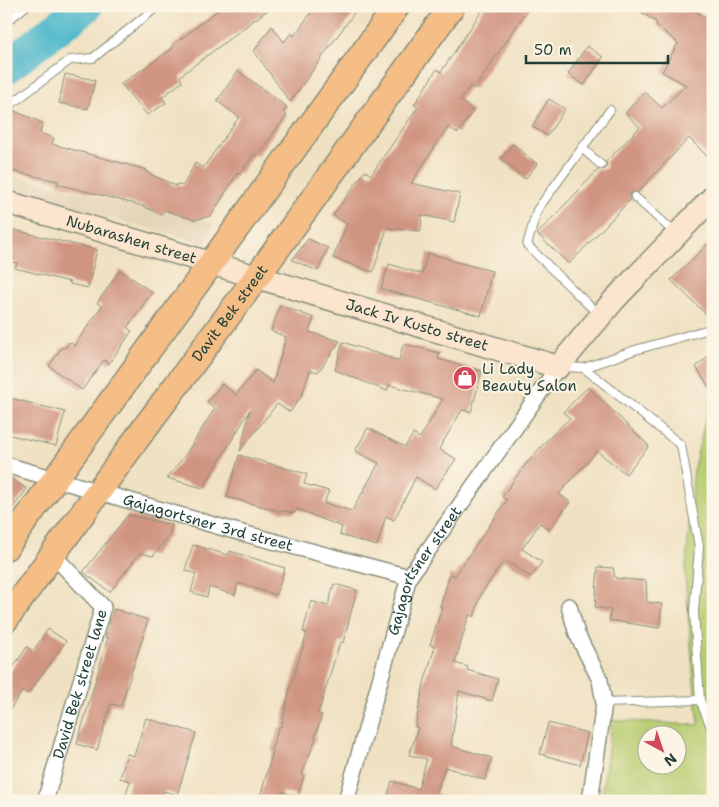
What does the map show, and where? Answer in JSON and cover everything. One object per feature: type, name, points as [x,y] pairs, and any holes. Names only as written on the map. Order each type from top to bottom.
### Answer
[{"type":"main road","points":[[6,547],[397,6]]},
{"type":"main road","name":"Davit Bek street","points":[[6,619],[256,278],[452,6]]},
{"type":"main road","points":[[558,367],[614,300],[713,197]]},
{"type":"main road","name":"Nubarashen street","points":[[6,202],[256,278]]},
{"type":"main road","name":"Jack Iv Kusto street","points":[[256,278],[558,367]]},
{"type":"street","name":"Gajagortsner street","points":[[346,801],[409,578],[558,367]]},
{"type":"street","name":"Gajagortsner 3rd street","points":[[6,465],[231,530],[409,578]]},
{"type":"street","name":"David Bek street lane","points":[[45,801],[103,607],[53,555]]},
{"type":"street","points":[[569,606],[577,634],[600,680],[604,704],[590,801]]},
{"type":"lane","points":[[6,22],[26,6]]},
{"type":"lane","points":[[6,108],[70,60],[94,58],[158,6]]},
{"type":"lane","points":[[600,316],[527,245],[537,210],[610,110]]},
{"type":"lane","points":[[582,148],[601,165]]},
{"type":"lane","points":[[635,197],[677,234]]},
{"type":"lane","points":[[558,367],[584,368],[635,350],[713,328]]},
{"type":"lane","points":[[584,368],[681,446],[699,546],[694,612],[700,700],[713,732]]},
{"type":"lane","points":[[604,704],[700,700]]},
{"type":"shaded area","points":[[6,174],[213,223],[206,244],[6,188]]},
{"type":"green space","points":[[713,388],[713,801],[601,801],[612,720],[682,724],[636,724],[636,774],[686,774],[686,724],[699,725],[685,576],[694,467]]},
{"type":"building","points":[[223,6],[273,6],[180,76],[182,82],[162,97],[166,103],[147,115],[121,84],[173,48],[172,46]]},
{"type":"building","points":[[316,6],[359,6],[290,102],[254,51],[272,26],[284,42],[291,33],[294,36]]},
{"type":"building","points":[[485,6],[530,6],[474,89],[470,86],[460,100],[473,111],[458,133],[448,127],[411,183],[460,194],[454,222],[422,215],[421,231],[387,228],[373,272],[333,258],[347,224],[333,215],[365,171],[371,175],[418,107],[414,105],[437,69],[441,72]]},
{"type":"building","points":[[633,6],[690,6],[713,24],[713,162],[689,138],[638,192],[631,193],[629,196],[630,200],[569,264],[537,234],[598,170],[605,169],[607,166],[606,162],[640,127],[625,113],[645,92],[662,108],[686,85],[662,72],[678,43],[656,25],[657,23]]},
{"type":"building","points":[[587,46],[603,57],[584,85],[568,74]]},
{"type":"building","points":[[238,71],[287,107],[283,112],[287,115],[257,156],[254,154],[240,174],[238,172],[211,216],[195,220],[164,210],[162,215],[143,206],[57,184],[58,181],[6,170],[6,114],[12,110],[43,123],[40,133],[54,138],[52,144],[147,170],[146,172],[176,186],[177,184],[183,186],[195,163],[203,168],[239,117],[217,101]]},
{"type":"building","points":[[65,74],[95,80],[88,109],[59,103]]},
{"type":"building","points":[[549,99],[565,109],[547,136],[532,126]]},
{"type":"building","points":[[513,144],[537,164],[525,179],[501,159]]},
{"type":"building","points":[[6,228],[97,250],[88,288],[15,268],[17,263],[6,261]]},
{"type":"building","points":[[308,239],[328,248],[318,271],[292,260]]},
{"type":"building","points":[[713,239],[713,321],[671,280]]},
{"type":"building","points":[[428,253],[492,271],[481,316],[381,289],[389,264],[422,274]]},
{"type":"building","points":[[120,270],[152,292],[127,328],[132,331],[109,364],[104,360],[82,390],[49,366],[62,347],[65,348],[70,342],[74,346],[102,306],[97,303]]},
{"type":"building","points":[[280,305],[314,318],[309,332],[340,341],[318,372],[310,370],[302,395],[290,412],[277,404],[240,451],[250,410],[203,488],[167,478],[186,454],[215,408],[207,402],[222,384],[236,395],[256,370],[273,383],[286,337],[271,331]]},
{"type":"building","points":[[343,342],[399,361],[403,344],[440,353],[438,359],[482,371],[471,412],[462,410],[439,449],[456,459],[435,489],[416,477],[394,520],[386,516],[377,546],[340,535],[342,527],[297,509],[295,513],[283,512],[227,497],[239,455],[307,474],[304,484],[329,491],[324,503],[352,511],[379,463],[355,451],[368,428],[405,447],[413,434],[420,438],[443,399],[389,385],[387,391],[335,370]]},
{"type":"building","points":[[713,352],[713,393],[696,367]]},
{"type":"building","points":[[588,387],[649,446],[626,474],[597,451],[559,494],[570,502],[549,530],[540,523],[522,549],[542,562],[531,577],[504,560],[481,594],[474,617],[469,615],[455,663],[468,667],[467,670],[498,679],[492,701],[459,691],[451,746],[492,758],[485,780],[445,767],[436,794],[444,797],[444,801],[386,801],[392,781],[418,789],[427,759],[409,755],[418,728],[415,727],[424,683],[435,647],[430,645],[442,608],[440,607],[450,574],[455,576],[507,500],[502,497],[521,470],[547,440],[570,418],[563,412]]},
{"type":"building","points":[[6,397],[65,412],[56,446],[6,434]]},
{"type":"building","points":[[6,475],[27,489],[6,517]]},
{"type":"building","points":[[128,515],[172,525],[169,536],[153,556],[140,553],[110,592],[83,572]]},
{"type":"building","points":[[193,545],[228,555],[230,551],[285,568],[276,595],[238,583],[235,595],[209,587],[207,597],[191,592],[196,574],[185,570]]},
{"type":"building","points":[[598,567],[613,568],[615,578],[646,581],[647,602],[662,604],[659,628],[609,620],[611,610],[595,607]]},
{"type":"building","points":[[334,584],[357,590],[343,643],[340,642],[318,714],[322,715],[316,738],[302,774],[304,775],[298,796],[282,792],[280,801],[259,801],[273,751],[271,750],[279,727],[281,727],[307,633],[303,632],[311,601],[328,606]]},
{"type":"building","points":[[114,609],[148,620],[121,706],[111,704],[97,750],[77,744],[108,638],[105,637]]},
{"type":"building","points":[[48,629],[66,641],[28,694],[22,691],[6,716],[6,678],[27,647],[33,651]]},
{"type":"building","points":[[146,718],[196,733],[177,795],[164,791],[161,801],[124,801],[130,781],[120,778],[127,754],[134,756]]},
{"type":"building","points":[[548,723],[588,733],[580,765],[540,754]]},
{"type":"waterway","points":[[6,67],[86,6]]},
{"type":"place","name":"Li Lady Beauty Salon","points":[[465,378]]}]
